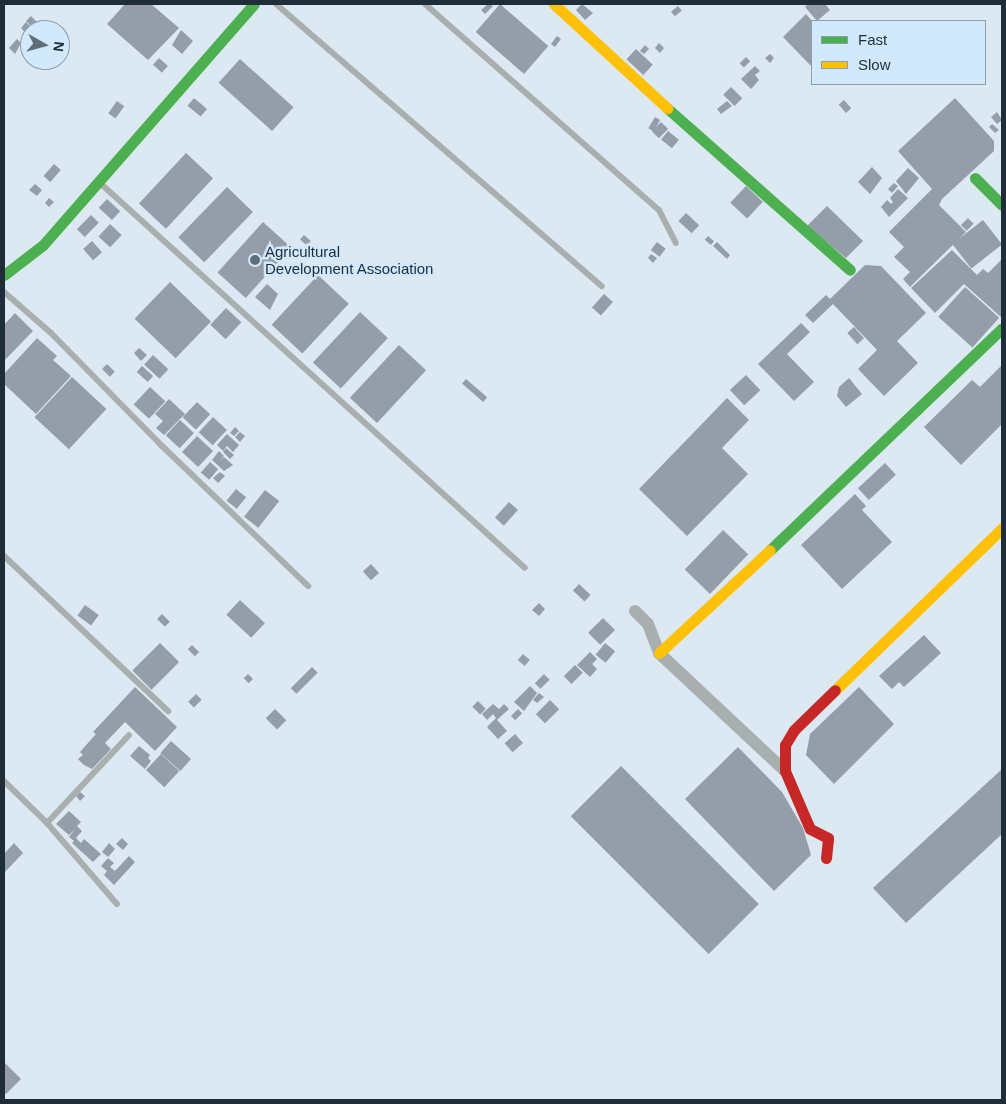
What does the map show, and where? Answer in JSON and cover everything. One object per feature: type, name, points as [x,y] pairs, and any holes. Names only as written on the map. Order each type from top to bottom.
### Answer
[{"type":"street","points":[[4,275],[43,245],[100,183],[194,69],[254,4]]},
{"type":"street","points":[[554,4],[746,181],[850,270]]},
{"type":"street","points":[[975,178],[1002,205]]},
{"type":"street","points":[[658,653],[881,446],[1002,328]]},
{"type":"street","points":[[826,858],[828,838],[810,829],[785,770],[785,745],[794,730],[1002,528]]},
{"type":"street","points":[[636,611],[648,624],[658,653],[785,770]]},
{"type":"lane","points":[[276,4],[602,286]]},
{"type":"lane","points":[[424,4],[659,210],[676,243]]},
{"type":"lane","points":[[100,183],[525,568]]},
{"type":"lane","points":[[4,292],[51,333],[161,445],[308,586]]},
{"type":"lane","points":[[4,556],[168,710]]},
{"type":"lane","points":[[47,823],[129,735]]},
{"type":"lane","points":[[4,781],[47,823],[118,904]]},
{"type":"building","points":[[125,4],[151,4],[179,28],[148,60],[107,24]]},
{"type":"building","points":[[488,4],[493,6],[485,14],[481,10]]},
{"type":"building","points":[[500,4],[548,46],[524,74],[476,32]]},
{"type":"building","points":[[582,4],[593,13],[585,20],[576,10]]},
{"type":"building","points":[[808,4],[825,4],[830,10],[816,20],[805,7]]},
{"type":"building","points":[[678,6],[682,11],[675,16],[671,12]]},
{"type":"building","points":[[806,14],[811,20],[811,66],[783,37]]},
{"type":"building","points":[[31,16],[35,20],[27,20]]},
{"type":"building","points":[[181,30],[193,41],[182,54],[172,45]]},
{"type":"building","points":[[557,36],[561,39],[555,47],[551,44]]},
{"type":"building","points":[[17,39],[20,42],[15,54],[9,48]]},
{"type":"building","points":[[659,43],[664,48],[660,53],[655,48]]},
{"type":"building","points":[[645,45],[649,49],[644,54],[640,51]]},
{"type":"building","points":[[636,49],[653,65],[643,75],[626,59]]},
{"type":"building","points":[[770,54],[774,58],[770,63],[765,58]]},
{"type":"building","points":[[746,57],[750,61],[744,68],[740,63]]},
{"type":"building","points":[[159,58],[168,66],[162,73],[153,65]]},
{"type":"building","points":[[240,59],[294,107],[272,131],[219,83]]},
{"type":"building","points":[[755,66],[760,71],[755,75],[759,80],[751,89],[741,79]]},
{"type":"building","points":[[731,87],[742,98],[735,106],[723,95]]},
{"type":"building","points":[[194,98],[207,109],[201,117],[188,106]]},
{"type":"building","points":[[955,98],[994,141],[994,151],[942,199],[939,205],[966,232],[910,287],[903,279],[910,272],[894,257],[904,247],[889,232],[932,189],[898,151]]},
{"type":"building","points":[[844,100],[851,108],[846,113],[839,105]]},
{"type":"building","points":[[117,101],[124,106],[115,118],[108,113]]},
{"type":"building","points":[[727,101],[732,106],[721,114],[717,109]]},
{"type":"building","points":[[997,112],[1002,120],[997,124],[991,117]]},
{"type":"building","points":[[655,117],[660,120],[653,131],[648,128]]},
{"type":"building","points":[[661,122],[668,129],[659,138],[652,131]]},
{"type":"building","points":[[992,124],[999,130],[995,133],[989,127]]},
{"type":"building","points":[[668,131],[679,140],[672,148],[661,140]]},
{"type":"building","points":[[186,153],[213,178],[166,229],[139,203]]},
{"type":"building","points":[[54,164],[61,170],[50,182],[44,176]]},
{"type":"building","points":[[872,167],[882,178],[870,194],[858,182]]},
{"type":"building","points":[[908,168],[919,178],[906,194],[896,181]]},
{"type":"building","points":[[894,183],[898,186],[892,193],[888,189]]},
{"type":"building","points":[[35,184],[42,190],[37,196],[29,190]]},
{"type":"building","points":[[746,186],[763,202],[747,219],[730,203]]},
{"type":"building","points":[[227,187],[253,212],[204,262],[178,237]]},
{"type":"building","points":[[898,189],[908,198],[889,217],[881,207],[887,200],[891,204],[893,202],[890,198]]},
{"type":"building","points":[[49,198],[54,202],[49,207],[45,203]]},
{"type":"building","points":[[107,199],[120,211],[112,220],[99,208]]},
{"type":"building","points":[[827,206],[863,241],[846,258],[807,226]]},
{"type":"building","points":[[686,213],[699,225],[692,233],[678,221]]},
{"type":"building","points":[[91,215],[99,223],[85,237],[77,229]]},
{"type":"building","points":[[968,218],[974,224],[967,231],[961,225]]},
{"type":"building","points":[[983,220],[1002,244],[971,268],[952,244]]},
{"type":"building","name":"Agricultural Development Association","points":[[263,222],[291,247],[246,298],[217,273]]},
{"type":"building","points":[[110,224],[122,235],[110,247],[98,236]]},
{"type":"building","points":[[304,235],[311,241],[307,245],[300,240]]},
{"type":"building","points":[[708,236],[714,241],[711,245],[705,240]]},
{"type":"building","points":[[92,241],[102,252],[93,260],[83,249]]},
{"type":"building","points":[[657,242],[666,249],[660,257],[651,250]]},
{"type":"building","points":[[717,242],[730,255],[727,259],[713,246]]},
{"type":"building","points":[[952,250],[977,275],[983,269],[988,273],[1002,259],[1002,318],[964,284],[935,313],[911,288]]},
{"type":"building","points":[[651,254],[657,258],[653,263],[648,258]]},
{"type":"building","points":[[865,265],[881,266],[926,313],[897,341],[918,363],[884,396],[858,369],[877,350],[833,304],[813,323],[805,315],[826,295],[830,299]]},
{"type":"building","points":[[318,275],[349,304],[302,353],[272,325]]},
{"type":"building","points":[[170,282],[211,322],[176,358],[135,319]]},
{"type":"building","points":[[267,284],[278,294],[270,310],[255,297]]},
{"type":"building","points":[[965,287],[999,318],[972,348],[938,317]]},
{"type":"building","points":[[604,294],[613,302],[601,315],[592,307]]},
{"type":"building","points":[[226,308],[241,322],[226,339],[210,325]]},
{"type":"building","points":[[360,312],[388,338],[341,388],[313,362]]},
{"type":"building","points":[[15,313],[33,331],[4,361],[4,325]]},
{"type":"building","points":[[801,323],[810,332],[787,354],[814,382],[794,401],[758,364]]},
{"type":"building","points":[[854,327],[864,338],[857,344],[847,333]]},
{"type":"building","points":[[37,338],[57,356],[53,360],[71,376],[36,414],[4,384],[4,374]]},
{"type":"building","points":[[399,345],[426,370],[377,423],[350,398]]},
{"type":"building","points":[[139,348],[147,355],[141,361],[134,353]]},
{"type":"building","points":[[153,355],[168,369],[159,379],[144,365]]},
{"type":"building","points":[[107,364],[115,372],[110,377],[102,369]]},
{"type":"building","points":[[1002,365],[1002,424],[961,465],[924,427],[972,380],[980,387]]},
{"type":"building","points":[[142,366],[153,376],[148,382],[137,372]]},
{"type":"building","points":[[746,375],[760,390],[744,405],[730,390]]},
{"type":"building","points":[[72,377],[106,409],[69,449],[34,417]]},
{"type":"building","points":[[849,378],[862,394],[846,407],[837,396],[839,387]]},
{"type":"building","points":[[466,379],[487,397],[483,402],[462,384]]},
{"type":"building","points":[[150,387],[165,401],[149,419],[134,405]]},
{"type":"building","points":[[727,398],[749,420],[722,448],[748,474],[687,536],[639,489]]},
{"type":"building","points":[[169,399],[185,414],[164,435],[156,428],[163,421],[155,414]]},
{"type":"building","points":[[197,402],[210,414],[196,430],[183,417]]},
{"type":"building","points":[[213,417],[227,430],[213,445],[199,432]]},
{"type":"building","points":[[180,420],[194,433],[180,448],[166,435]]},
{"type":"building","points":[[235,427],[239,431],[234,436],[230,433]]},
{"type":"building","points":[[240,432],[245,436],[240,442],[235,437]]},
{"type":"building","points":[[227,434],[239,445],[233,452],[227,446],[223,451],[217,445]]},
{"type":"building","points":[[197,436],[213,451],[198,467],[182,452]]},
{"type":"building","points":[[226,448],[234,455],[230,459],[223,452]]},
{"type":"building","points":[[219,451],[224,456],[220,460],[224,457],[233,465],[224,471],[212,460]]},
{"type":"building","points":[[210,462],[218,469],[209,480],[201,473]]},
{"type":"building","points":[[885,463],[896,475],[869,500],[858,488]]},
{"type":"building","points":[[220,472],[225,476],[218,483],[213,478]]},
{"type":"building","points":[[236,489],[246,497],[237,509],[227,501]]},
{"type":"building","points":[[265,490],[279,501],[258,528],[244,517]]},
{"type":"building","points":[[855,494],[866,506],[862,510],[892,542],[842,589],[801,545]]},
{"type":"building","points":[[509,502],[518,510],[504,526],[495,518]]},
{"type":"building","points":[[723,530],[748,554],[710,594],[685,570]]},
{"type":"building","points":[[371,564],[379,573],[371,580],[363,571]]},
{"type":"building","points":[[579,584],[591,595],[585,601],[573,591]]},
{"type":"building","points":[[240,600],[265,623],[251,638],[226,615]]},
{"type":"building","points":[[539,603],[545,609],[539,616],[532,610]]},
{"type":"building","points":[[85,605],[99,615],[91,626],[77,616]]},
{"type":"building","points":[[162,614],[170,622],[165,627],[157,619]]},
{"type":"building","points":[[603,618],[615,630],[600,645],[588,633]]},
{"type":"building","points":[[924,635],[941,653],[904,687],[899,682],[892,689],[879,676]]},
{"type":"building","points":[[160,643],[179,662],[152,690],[132,671]]},
{"type":"building","points":[[605,643],[615,651],[606,663],[596,655]]},
{"type":"building","points":[[192,645],[199,652],[195,656],[188,649]]},
{"type":"building","points":[[590,652],[597,659],[592,664],[597,669],[590,677],[577,665]]},
{"type":"building","points":[[523,654],[530,660],[525,666],[518,660]]},
{"type":"building","points":[[575,665],[583,673],[571,684],[564,676]]},
{"type":"building","points":[[312,667],[318,673],[296,694],[291,688]]},
{"type":"building","points":[[248,674],[253,679],[249,683],[244,678]]},
{"type":"building","points":[[544,674],[550,680],[540,689],[535,683]]},
{"type":"building","points":[[530,686],[537,693],[524,711],[514,702]]},
{"type":"building","points":[[135,687],[177,727],[155,751],[125,722],[105,743],[111,749],[92,769],[84,765],[78,759],[83,755],[80,752],[96,734],[93,732]]},
{"type":"building","points":[[859,687],[894,724],[834,784],[806,755],[810,734]]},
{"type":"building","points":[[539,693],[544,697],[537,703],[533,700]]},
{"type":"building","points":[[196,694],[202,700],[194,707],[188,702]]},
{"type":"building","points":[[550,700],[559,709],[545,723],[536,714]]},
{"type":"building","points":[[478,701],[486,709],[480,714],[472,707]]},
{"type":"building","points":[[493,704],[499,709],[504,704],[509,709],[497,720],[507,731],[498,739],[487,727],[496,718],[493,714],[487,720],[482,714]]},
{"type":"building","points":[[275,709],[286,720],[277,730],[266,718]]},
{"type":"building","points":[[518,709],[522,713],[515,720],[511,716]]},
{"type":"building","points":[[515,734],[523,743],[513,752],[505,743]]},
{"type":"building","points":[[171,741],[191,759],[180,771],[160,753]]},
{"type":"building","points":[[139,746],[150,755],[148,758],[151,761],[145,769],[130,756]]},
{"type":"building","points":[[738,747],[782,792],[803,828],[811,855],[774,891],[685,799]]},
{"type":"building","points":[[161,754],[179,771],[164,787],[146,770]]},
{"type":"building","points":[[621,766],[759,904],[709,954],[571,816]]},
{"type":"building","points":[[1002,769],[1002,834],[906,923],[873,888]]},
{"type":"building","points":[[80,792],[85,796],[80,801],[76,796]]},
{"type":"building","points":[[69,811],[81,822],[77,826],[82,831],[76,838],[81,843],[84,839],[101,854],[93,862],[72,843],[74,841],[69,837],[75,829],[69,835],[56,824]]},
{"type":"building","points":[[122,838],[128,844],[123,850],[116,844]]},
{"type":"building","points":[[14,843],[23,853],[5,872],[4,854]]},
{"type":"building","points":[[109,843],[115,849],[108,857],[102,852]]},
{"type":"building","points":[[129,856],[135,862],[114,885],[104,875],[107,871],[101,866],[108,858],[114,863],[110,867],[115,871]]},
{"type":"building","points":[[4,1062],[21,1079],[6,1094],[4,1092]]},
{"type":"traffic: fast","points":[[4,275],[43,245],[254,4]]},
{"type":"traffic: fast","points":[[667,108],[850,270]]},
{"type":"traffic: fast","points":[[975,178],[1002,205]]},
{"type":"traffic: fast","points":[[770,550],[1002,328]]},
{"type":"traffic: slow","points":[[554,4],[667,108]]},
{"type":"traffic: slow","points":[[835,690],[1002,528]]},
{"type":"traffic: slow","points":[[659,653],[770,550]]},
{"type":"traffic: jam","points":[[826,858],[828,838],[810,829],[785,771],[785,745],[794,730],[835,690]]},
{"type":"place","name":"Agricultural Development Association","points":[[255,260]]}]
